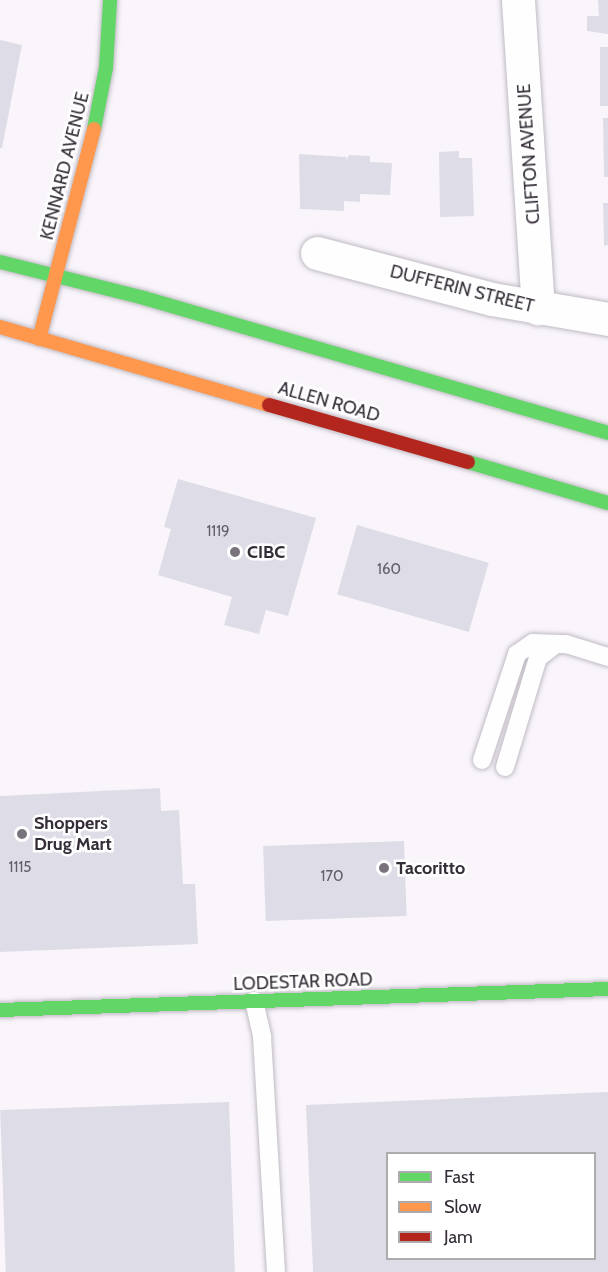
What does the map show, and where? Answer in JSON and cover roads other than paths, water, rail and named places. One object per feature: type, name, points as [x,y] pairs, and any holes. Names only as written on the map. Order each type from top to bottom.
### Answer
[{"type":"main road","name":"KENNARD AVENUE","points":[[39,339],[93,137],[106,68],[110,0]]},
{"type":"main road","points":[[0,262],[57,273],[608,433]]},
{"type":"main road","points":[[0,327],[39,339]]},
{"type":"main road","name":"ALLEN ROAD","points":[[39,339],[608,503]]},
{"type":"main road","name":"LODESTAR ROAD","points":[[0,1010],[608,989]]},
{"type":"street","name":"CLIFTON AVENUE","points":[[518,0],[538,308]]},
{"type":"street","name":"DUFFERIN STREET","points":[[317,253],[538,308],[608,319]]},
{"type":"lane","points":[[482,760],[517,654],[533,643],[556,644],[608,657]]},
{"type":"lane","points":[[505,767],[538,658],[556,644]]},
{"type":"lane","points":[[254,1002],[262,1037],[276,1272]]},
{"type":"place","name":"CIBC","points":[[235,552]]},
{"type":"place","name":"Shoppers Drug Mart","points":[[22,834]]},
{"type":"place","name":"Tacoritto","points":[[384,868]]}]
